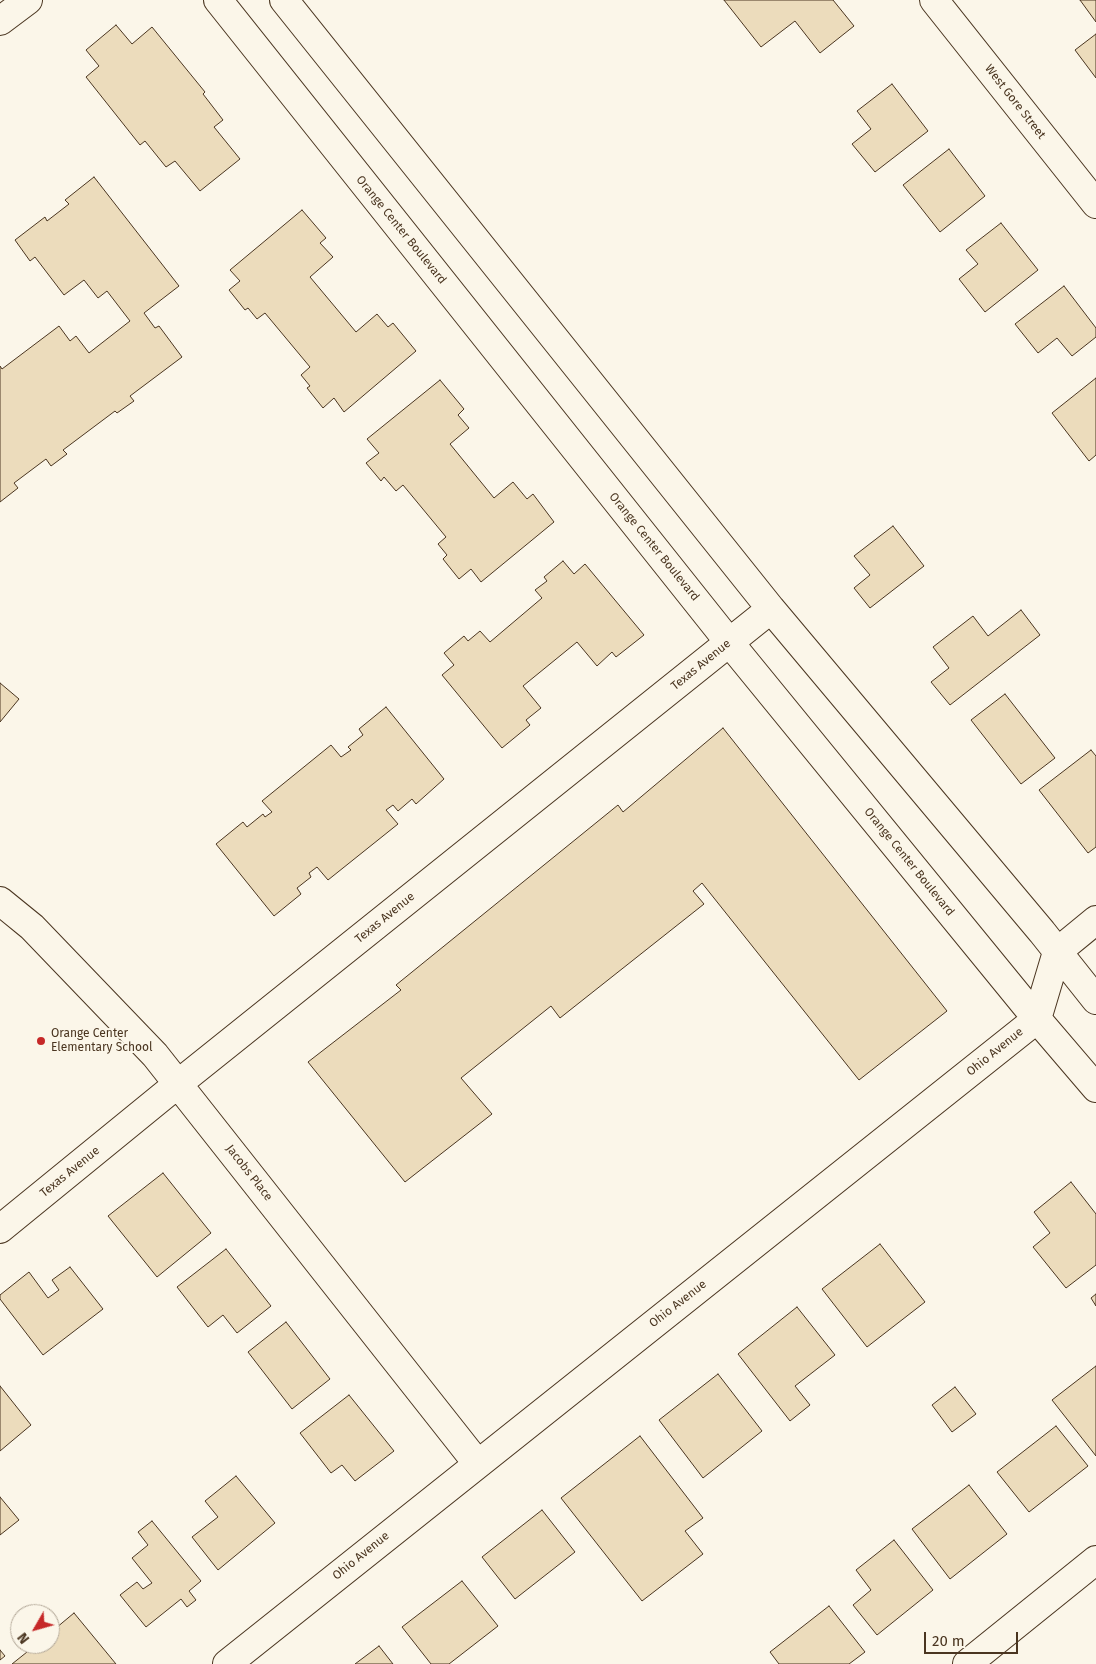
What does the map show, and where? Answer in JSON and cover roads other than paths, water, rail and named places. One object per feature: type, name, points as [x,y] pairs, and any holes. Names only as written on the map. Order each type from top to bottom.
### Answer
[{"type":"street","points":[[0,21],[28,0]]},
{"type":"street","name":"Orange Center Boulevard","points":[[218,0],[730,642],[1036,1019],[1096,1088]]},
{"type":"street","points":[[284,0],[771,609],[1096,1000]]},
{"type":"street","name":"West Gore Street","points":[[934,0],[1096,204]]},
{"type":"street","name":"Texas Avenue","points":[[0,1229],[179,1083],[771,609]]},
{"type":"street","name":"Jacobs Place","points":[[0,901],[32,927],[155,1055],[179,1083],[477,1463]]},
{"type":"street","points":[[1036,1019],[1057,952],[1096,920]]},
{"type":"street","name":"Ohio Avenue","points":[[227,1664],[1036,1019]]},
{"type":"street","points":[[967,1664],[1096,1560]]},
{"type":"place","name":"Orange Center Elementary School","points":[[41,1041]]}]
